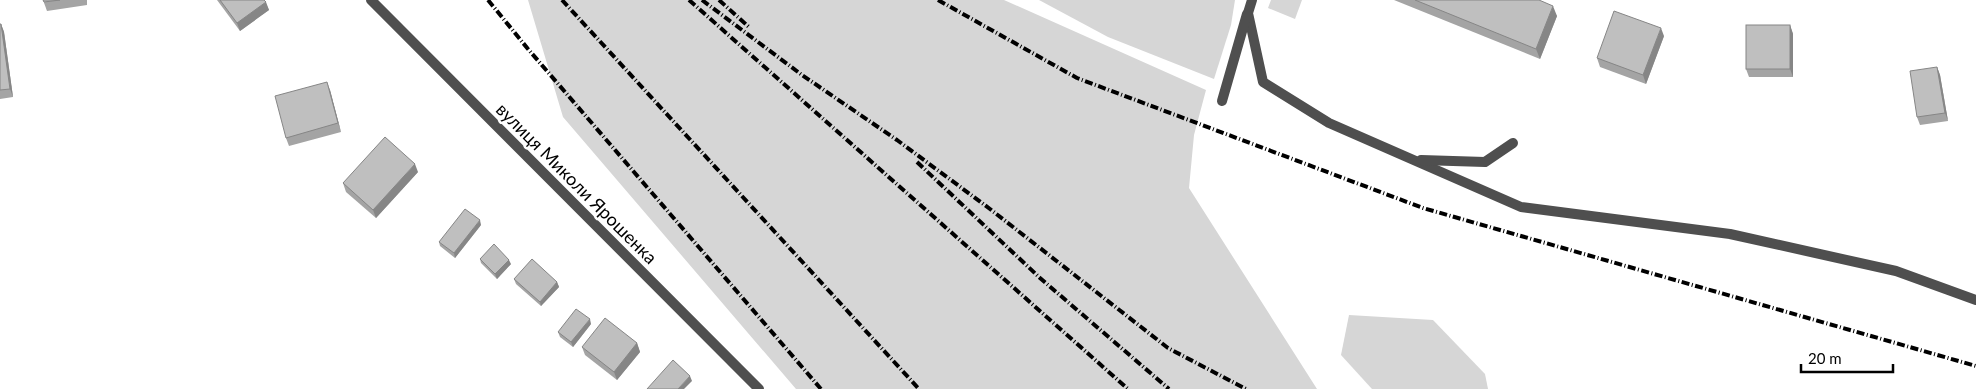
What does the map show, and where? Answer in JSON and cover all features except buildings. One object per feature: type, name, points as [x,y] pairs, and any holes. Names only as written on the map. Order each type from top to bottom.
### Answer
[{"type":"street","name":"вулиця Миколи Ярошенка","points":[[372,0],[759,389]]},
{"type":"street","points":[[1222,101],[1252,0]]},
{"type":"street","points":[[1248,13],[1263,82],[1330,123],[1521,207],[1730,234],[1896,271],[1976,300]]},
{"type":"street","points":[[1415,160],[1485,162],[1513,143]]},
{"type":"shaded area","points":[[528,0],[1004,0],[1206,90],[1194,135],[1189,188],[1317,389],[796,389],[563,117]]},
{"type":"shaded area","points":[[1039,0],[1235,0],[1231,25],[1214,79],[1108,37]]},
{"type":"shaded area","points":[[1271,0],[1302,0],[1295,19],[1268,8]]},
{"type":"shaded area","points":[[1349,315],[1433,320],[1485,374],[1488,389],[1372,389],[1341,355]]},
{"type":"railway","points":[[488,0],[821,389]]},
{"type":"railway","points":[[562,0],[919,389]]},
{"type":"railway","points":[[689,0],[1128,389]]},
{"type":"railway","points":[[702,0],[802,75],[897,140],[990,209],[1168,348],[1246,389]]},
{"type":"railway","points":[[719,0],[750,28]]},
{"type":"railway","points":[[938,0],[1077,78],[1423,208],[1976,366]]},
{"type":"railway","points":[[917,162],[1040,278],[1169,389]]}]
